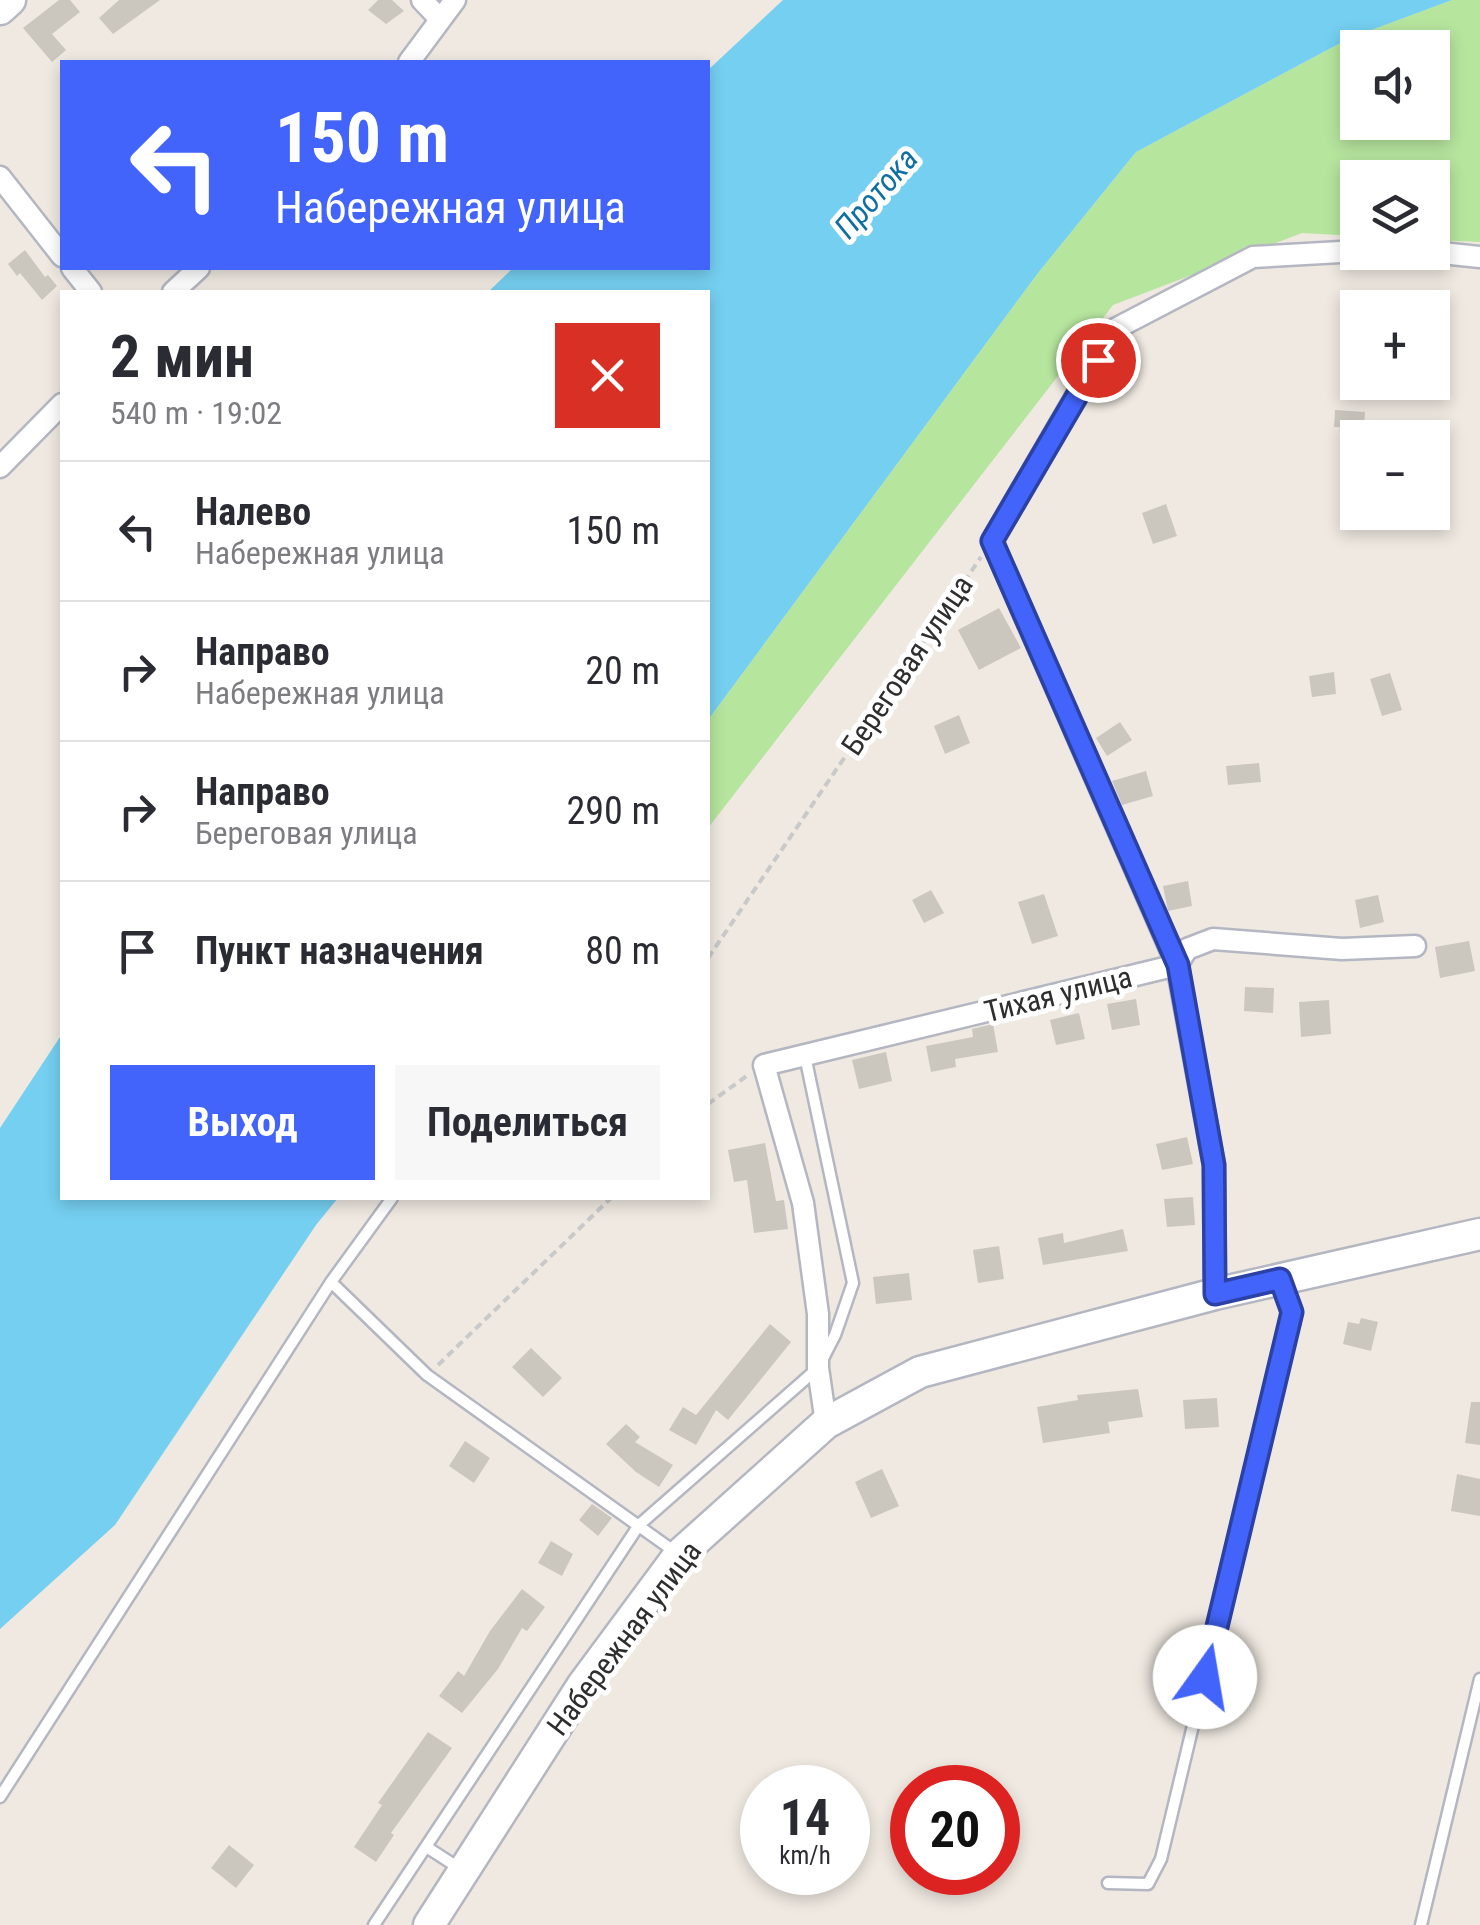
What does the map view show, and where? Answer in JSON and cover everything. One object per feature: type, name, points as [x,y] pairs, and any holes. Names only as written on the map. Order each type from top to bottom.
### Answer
[{"type":"street","points":[[0,9],[10,0]]},
{"type":"street","points":[[422,0],[440,19]]},
{"type":"street","points":[[410,60],[455,0]]},
{"type":"street","points":[[0,177],[60,253]]},
{"type":"street","points":[[1215,1294],[1214,1165],[1178,965],[992,541],[1115,330],[1253,256],[1340,253]]},
{"type":"street","points":[[1450,254],[1480,257]]},
{"type":"street","points":[[74,270],[90,290]]},
{"type":"street","points":[[175,290],[197,270]]},
{"type":"street","points":[[0,468],[60,406]]},
{"type":"street","name":"Тихая улица","points":[[764,1065],[1178,965],[1187,949],[1213,938],[1342,949],[1415,946]]},
{"type":"street","points":[[764,1065],[803,1203],[818,1314],[818,1368],[826,1423]]},
{"type":"street","name":"Набережная улица","points":[[429,1925],[582,1686],[679,1554],[826,1423],[920,1372],[1215,1294],[1480,1234]]},
{"type":"lane","points":[[374,1925],[639,1525],[818,1368],[835,1335],[852,1283],[805,1056]]},
{"type":"lane","points":[[0,1797],[332,1282],[391,1200]]},
{"type":"lane","points":[[1108,1883],[1148,1884],[1161,1859],[1292,1312],[1280,1279]]},
{"type":"lane","points":[[332,1282],[427,1375],[679,1554]]},
{"type":"lane","points":[[1421,1925],[1480,1679]]},
{"type":"lane","points":[[428,1848],[463,1871]]},
{"type":"path","name":"Береговая улица","points":[[710,955],[992,541]]},
{"type":"path","points":[[710,1102],[764,1065]]},
{"type":"path","points":[[427,1375],[609,1200]]},
{"type":"green space","points":[[1452,0],[1480,0],[1480,242],[1450,241],[1450,160],[1340,160],[1340,235],[1302,233],[1113,305],[710,825],[710,717],[1038,273],[1136,152],[1340,43],[1340,140],[1450,140],[1450,30],[1371,30]]},
{"type":"water","name":"Протока","points":[[783,0],[1452,0],[1371,30],[1340,30],[1340,43],[1136,152],[1038,273],[710,717],[710,290],[490,290],[511,270],[710,270],[710,68]]},
{"type":"water","points":[[60,1037],[60,1200],[336,1200],[115,1525],[0,1629],[0,1128]]},
{"type":"building","points":[[59,0],[70,0],[80,12],[52,34],[66,50],[52,62],[23,28]]},
{"type":"building","points":[[119,0],[160,0],[113,34],[99,18]]},
{"type":"building","points":[[378,0],[392,0],[404,11],[386,24],[368,10]]},
{"type":"building","points":[[25,250],[57,286],[42,300],[8,264]]},
{"type":"building","points":[[1335,410],[1365,412],[1364,420],[1340,420],[1340,427],[1334,427]]},
{"type":"building","points":[[1166,504],[1177,536],[1153,544],[1142,513]]},
{"type":"building","points":[[999,608],[1021,648],[979,670],[958,630]]},
{"type":"building","points":[[1334,672],[1336,694],[1312,697],[1309,676]]},
{"type":"building","points":[[1390,673],[1402,710],[1382,716],[1370,679]]},
{"type":"building","points":[[959,715],[970,743],[945,754],[934,726]]},
{"type":"building","points":[[1120,722],[1132,740],[1107,756],[1096,738]]},
{"type":"building","points":[[1259,763],[1261,782],[1228,785],[1226,766]]},
{"type":"building","points":[[1146,771],[1153,796],[1122,805],[1112,781]]},
{"type":"building","points":[[1188,881],[1192,906],[1168,911],[1163,886]]},
{"type":"building","points":[[931,890],[944,913],[924,923],[912,900]]},
{"type":"building","points":[[1044,894],[1058,936],[1032,944],[1018,902]]},
{"type":"building","points":[[1378,895],[1384,922],[1360,928],[1355,900]]},
{"type":"building","points":[[1469,941],[1475,971],[1440,978],[1435,947]]},
{"type":"building","points":[[1245,987],[1274,988],[1273,1013],[1244,1011]]},
{"type":"building","points":[[1136,999],[1140,1025],[1112,1030],[1107,1004]]},
{"type":"building","points":[[1329,1000],[1331,1034],[1301,1037],[1299,1002]]},
{"type":"building","points":[[1079,1013],[1085,1039],[1056,1045],[1050,1020]]},
{"type":"building","points":[[993,1024],[998,1052],[955,1059],[956,1067],[931,1072],[926,1046],[973,1037],[972,1029]]},
{"type":"building","points":[[886,1052],[892,1081],[859,1089],[852,1060]]},
{"type":"building","points":[[1187,1137],[1193,1164],[1162,1170],[1156,1144]]},
{"type":"building","points":[[765,1143],[776,1201],[784,1200],[788,1229],[754,1233],[747,1180],[734,1182],[728,1150]]},
{"type":"building","points":[[1193,1197],[1195,1225],[1167,1227],[1164,1199]]},
{"type":"building","points":[[1123,1229],[1128,1251],[1043,1265],[1038,1238],[1063,1233],[1064,1243]]},
{"type":"building","points":[[999,1246],[1004,1279],[978,1283],[973,1250]]},
{"type":"building","points":[[909,1273],[912,1300],[876,1304],[873,1277]]},
{"type":"building","points":[[1361,1318],[1378,1322],[1371,1351],[1343,1344],[1348,1322],[1359,1324]]},
{"type":"building","points":[[770,1324],[791,1342],[728,1420],[716,1410],[696,1445],[669,1430],[683,1407],[696,1415]]},
{"type":"building","points":[[531,1348],[562,1378],[543,1397],[512,1367]]},
{"type":"building","points":[[1138,1389],[1143,1417],[1108,1422],[1110,1433],[1043,1443],[1037,1407],[1078,1400],[1077,1395]]},
{"type":"building","points":[[1217,1398],[1219,1427],[1185,1429],[1183,1400]]},
{"type":"building","points":[[1471,1402],[1480,1402],[1480,1445],[1465,1443]]},
{"type":"building","points":[[626,1424],[640,1437],[635,1442],[673,1465],[659,1487],[606,1444]]},
{"type":"building","points":[[465,1441],[490,1458],[474,1483],[449,1466]]},
{"type":"building","points":[[882,1469],[899,1506],[871,1518],[855,1482]]},
{"type":"building","points":[[1457,1474],[1480,1479],[1480,1516],[1451,1511]]},
{"type":"building","points":[[592,1504],[612,1518],[598,1536],[579,1520]]},
{"type":"building","points":[[551,1541],[573,1554],[562,1576],[538,1563]]},
{"type":"building","points":[[522,1589],[545,1607],[527,1631],[522,1628],[498,1669],[462,1713],[439,1696],[458,1671],[464,1676],[490,1631]]},
{"type":"building","points":[[428,1732],[452,1748],[391,1833],[394,1835],[376,1862],[354,1847],[382,1805],[378,1803]]},
{"type":"building","points":[[229,1845],[254,1865],[236,1888],[211,1868]]},
{"type":"route","points":[[1098,360],[992,541],[1178,965],[1214,1165],[1215,1294],[1280,1279],[1292,1312],[1205,1677]]}]
